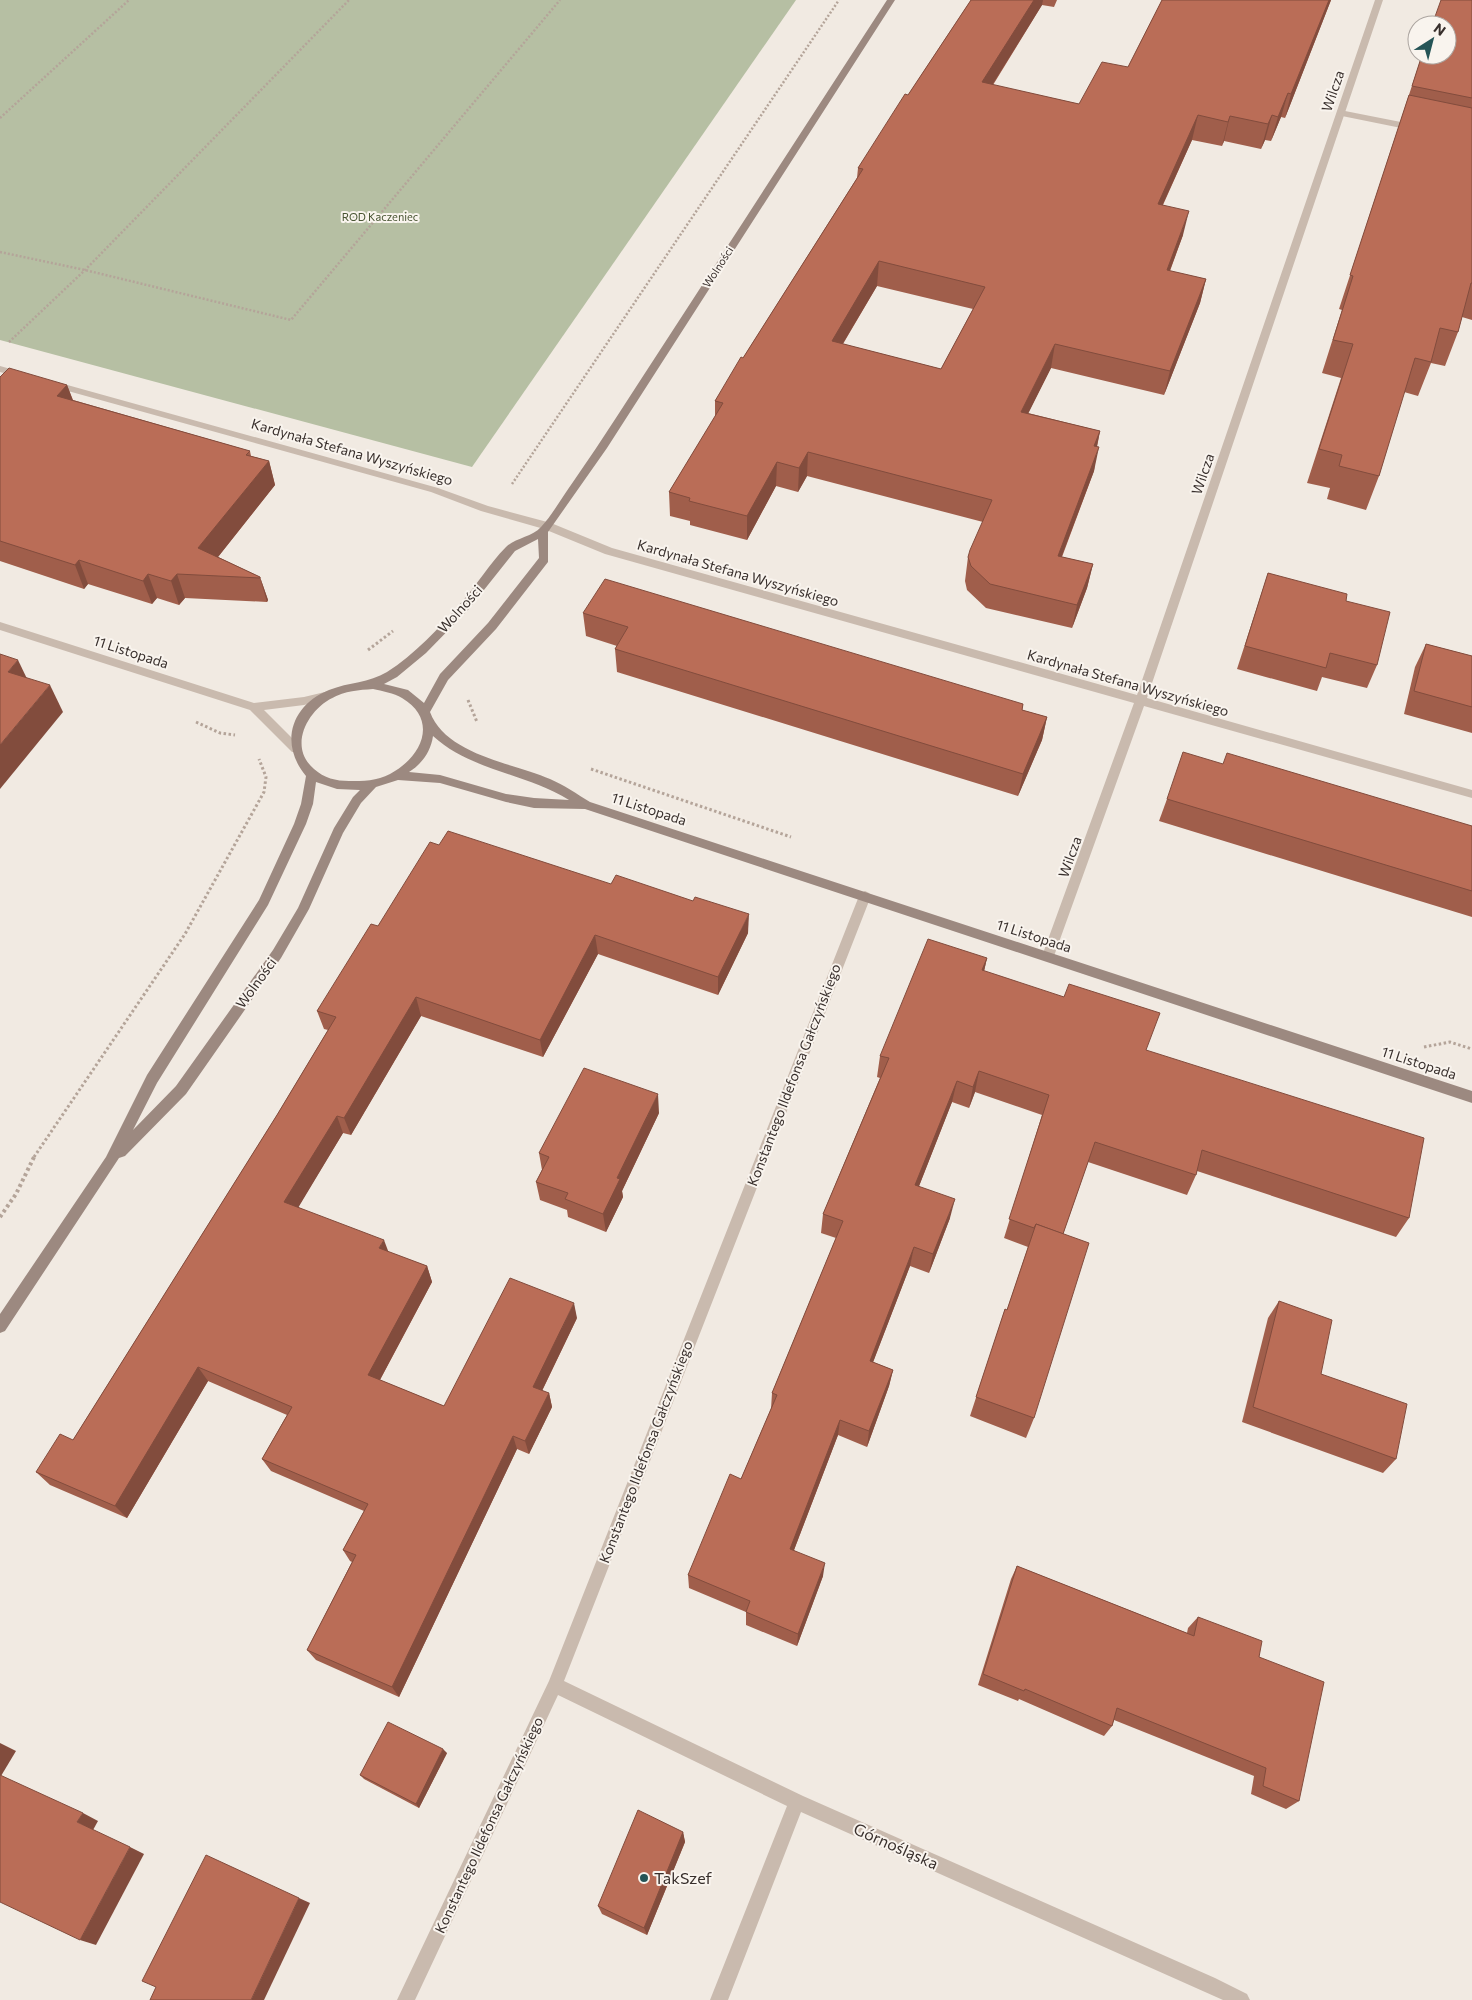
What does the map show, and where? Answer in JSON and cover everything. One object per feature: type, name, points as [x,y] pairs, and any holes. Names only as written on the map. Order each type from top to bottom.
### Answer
[{"type":"street","name":"Wolności","points":[[373,685],[393,674],[422,650],[464,607],[511,548],[545,529],[603,446],[891,0]]},
{"type":"street","name":"Wilcza","points":[[1048,956],[1140,702],[1379,0]]},
{"type":"street","points":[[1340,114],[1425,130]]},
{"type":"street","points":[[0,369],[28,377]]},
{"type":"street","name":"Kardynała Stefana Wyszyńskiego","points":[[47,382],[434,490],[609,551],[1472,794]]},
{"type":"street","points":[[425,711],[444,677],[492,626],[544,559],[545,529]]},
{"type":"street","name":"11 Listopada","points":[[0,626],[252,707],[304,700],[330,694]]},
{"type":"street","points":[[373,685],[404,692],[420,704],[425,711],[430,726],[423,754],[416,762],[397,776],[372,785],[340,785],[322,780],[312,774],[299,759],[296,749],[295,737],[306,713],[316,702],[330,694],[343,689],[373,685]]},
{"type":"street","name":"11 Listopada","points":[[252,707],[296,749]]},
{"type":"street","name":"11 Listopada","points":[[430,726],[445,741],[463,752],[487,763],[546,782],[586,805],[1472,1097]]},
{"type":"street","name":"Wolności","points":[[0,1326],[111,1161],[152,1079],[240,944],[264,902],[300,824],[307,804],[312,774]]},
{"type":"street","name":"11 Listopada","points":[[397,776],[440,780],[506,798],[534,803],[586,805]]},
{"type":"street","name":"Wolności","points":[[111,1161],[180,1090],[277,954],[303,909],[316,877],[347,816],[372,785]]},
{"type":"street","name":"Konstantego Ildefonsa Gałczyńskiego","points":[[406,2000],[554,1685],[865,896]]},
{"type":"street","name":"Górnośląska","points":[[554,1685],[797,1802],[1200,1980],[1241,2000]]},
{"type":"street","points":[[719,2000],[797,1802]]},
{"type":"path","points":[[0,118],[129,0]]},
{"type":"path","points":[[7,344],[85,270],[349,0]]},
{"type":"path","points":[[0,252],[85,270],[291,320],[560,0]]},
{"type":"path","points":[[494,511],[839,0]]},
{"type":"path","points":[[363,653],[394,630]]},
{"type":"path","points":[[239,738],[235,735],[235,728],[252,707]]},
{"type":"path","points":[[0,1217],[20,1189],[37,1151],[185,934],[264,792],[266,776],[257,757]]},
{"type":"green space","name":"ROD Kaczeniec","points":[[0,0],[796,0],[472,467],[0,340]]},
{"type":"building","points":[[971,0],[1034,0],[982,82],[1079,104],[1102,62],[1128,67],[1162,0],[1329,0],[1291,94],[1288,93],[1278,117],[1272,115],[1268,124],[1230,116],[1228,122],[1198,115],[1158,204],[1189,211],[1167,270],[1206,279],[1170,371],[1055,344],[1021,412],[1100,431],[1094,446],[1099,447],[1058,556],[1093,564],[1077,605],[990,584],[971,566],[968,557],[970,550],[992,500],[808,452],[799,468],[777,462],[747,516],[689,501],[690,498],[669,492],[723,403],[715,401],[741,357],[743,358],[863,169],[858,168],[905,94],[908,95]],"holes":[[[879,261],[985,287],[941,369],[832,341]]]},
{"type":"building","points":[[1441,0],[1472,0],[1472,98],[1412,86],[1419,65],[1457,65],[1457,15],[1436,15]]},
{"type":"building","points":[[1409,95],[1472,108],[1472,283],[1458,332],[1440,328],[1431,362],[1415,358],[1379,476],[1339,466],[1342,455],[1319,449],[1353,344],[1333,340],[1353,276],[1350,275]]},
{"type":"building","points":[[9,368],[67,385],[57,396],[250,451],[246,455],[269,461],[198,548],[260,578],[177,574],[171,581],[148,574],[143,581],[79,560],[75,565],[0,541],[0,377]]},
{"type":"building","points":[[1268,573],[1347,594],[1346,601],[1390,612],[1377,665],[1330,653],[1326,668],[1245,646]]},
{"type":"building","points":[[605,579],[1023,704],[1022,710],[1047,717],[1023,774],[615,649],[628,627],[583,613]]},
{"type":"building","points":[[1426,644],[1472,656],[1472,707],[1414,691]]},
{"type":"building","points":[[0,654],[18,660],[8,672],[50,685],[0,745]]},
{"type":"building","points":[[1183,752],[1223,764],[1227,753],[1472,826],[1472,891],[1167,799]]},
{"type":"building","points":[[448,831],[611,884],[616,875],[693,901],[695,897],[749,914],[718,977],[595,935],[540,1040],[416,997],[344,1118],[337,1116],[284,1202],[384,1240],[379,1248],[427,1266],[368,1375],[444,1406],[510,1278],[574,1303],[533,1387],[549,1393],[525,1441],[513,1436],[392,1687],[307,1650],[356,1555],[343,1550],[368,1504],[262,1459],[292,1407],[198,1367],[115,1506],[36,1472],[60,1434],[73,1440],[277,1115],[336,1017],[317,1011],[371,924],[378,926],[430,842],[439,845]]},
{"type":"building","points":[[928,939],[987,958],[982,970],[1064,997],[1069,984],[1160,1013],[1146,1050],[1424,1138],[1409,1218],[1202,1150],[1196,1175],[1095,1142],[1063,1234],[1036,1224],[1034,1228],[1009,1219],[1049,1095],[979,1071],[973,1087],[957,1081],[915,1185],[955,1199],[933,1254],[914,1247],[870,1361],[893,1370],[869,1431],[840,1420],[790,1549],[825,1563],[798,1634],[746,1612],[750,1601],[688,1575],[730,1474],[741,1479],[777,1395],[772,1393],[843,1221],[823,1214],[889,1058],[880,1056]]},
{"type":"building","points":[[584,1068],[658,1094],[617,1178],[620,1179],[603,1214],[565,1199],[568,1193],[536,1182],[549,1157],[539,1153]]},
{"type":"building","points":[[1036,1224],[1089,1243],[1034,1418],[976,1397]]},
{"type":"building","points":[[1279,1301],[1332,1320],[1321,1374],[1407,1404],[1396,1459],[1253,1407]]},
{"type":"building","points":[[1017,1566],[1194,1636],[1198,1617],[1262,1641],[1259,1657],[1324,1682],[1299,1801],[1263,1786],[1266,1768],[1117,1708],[1112,1726],[1025,1689],[1024,1691],[983,1674]]},
{"type":"building","points":[[388,1722],[443,1749],[416,1804],[360,1775]]},
{"type":"building","points":[[0,1775],[83,1813],[77,1822],[130,1847],[80,1940],[0,1902]]},
{"type":"building","name":"TakSzef","points":[[638,1810],[683,1832],[644,1928],[598,1906]]},
{"type":"building","points":[[206,1855],[299,1898],[251,2000],[150,2000],[156,1987],[142,1981]]},
{"type":"place","name":"TakSzef","points":[[644,1878]]}]
